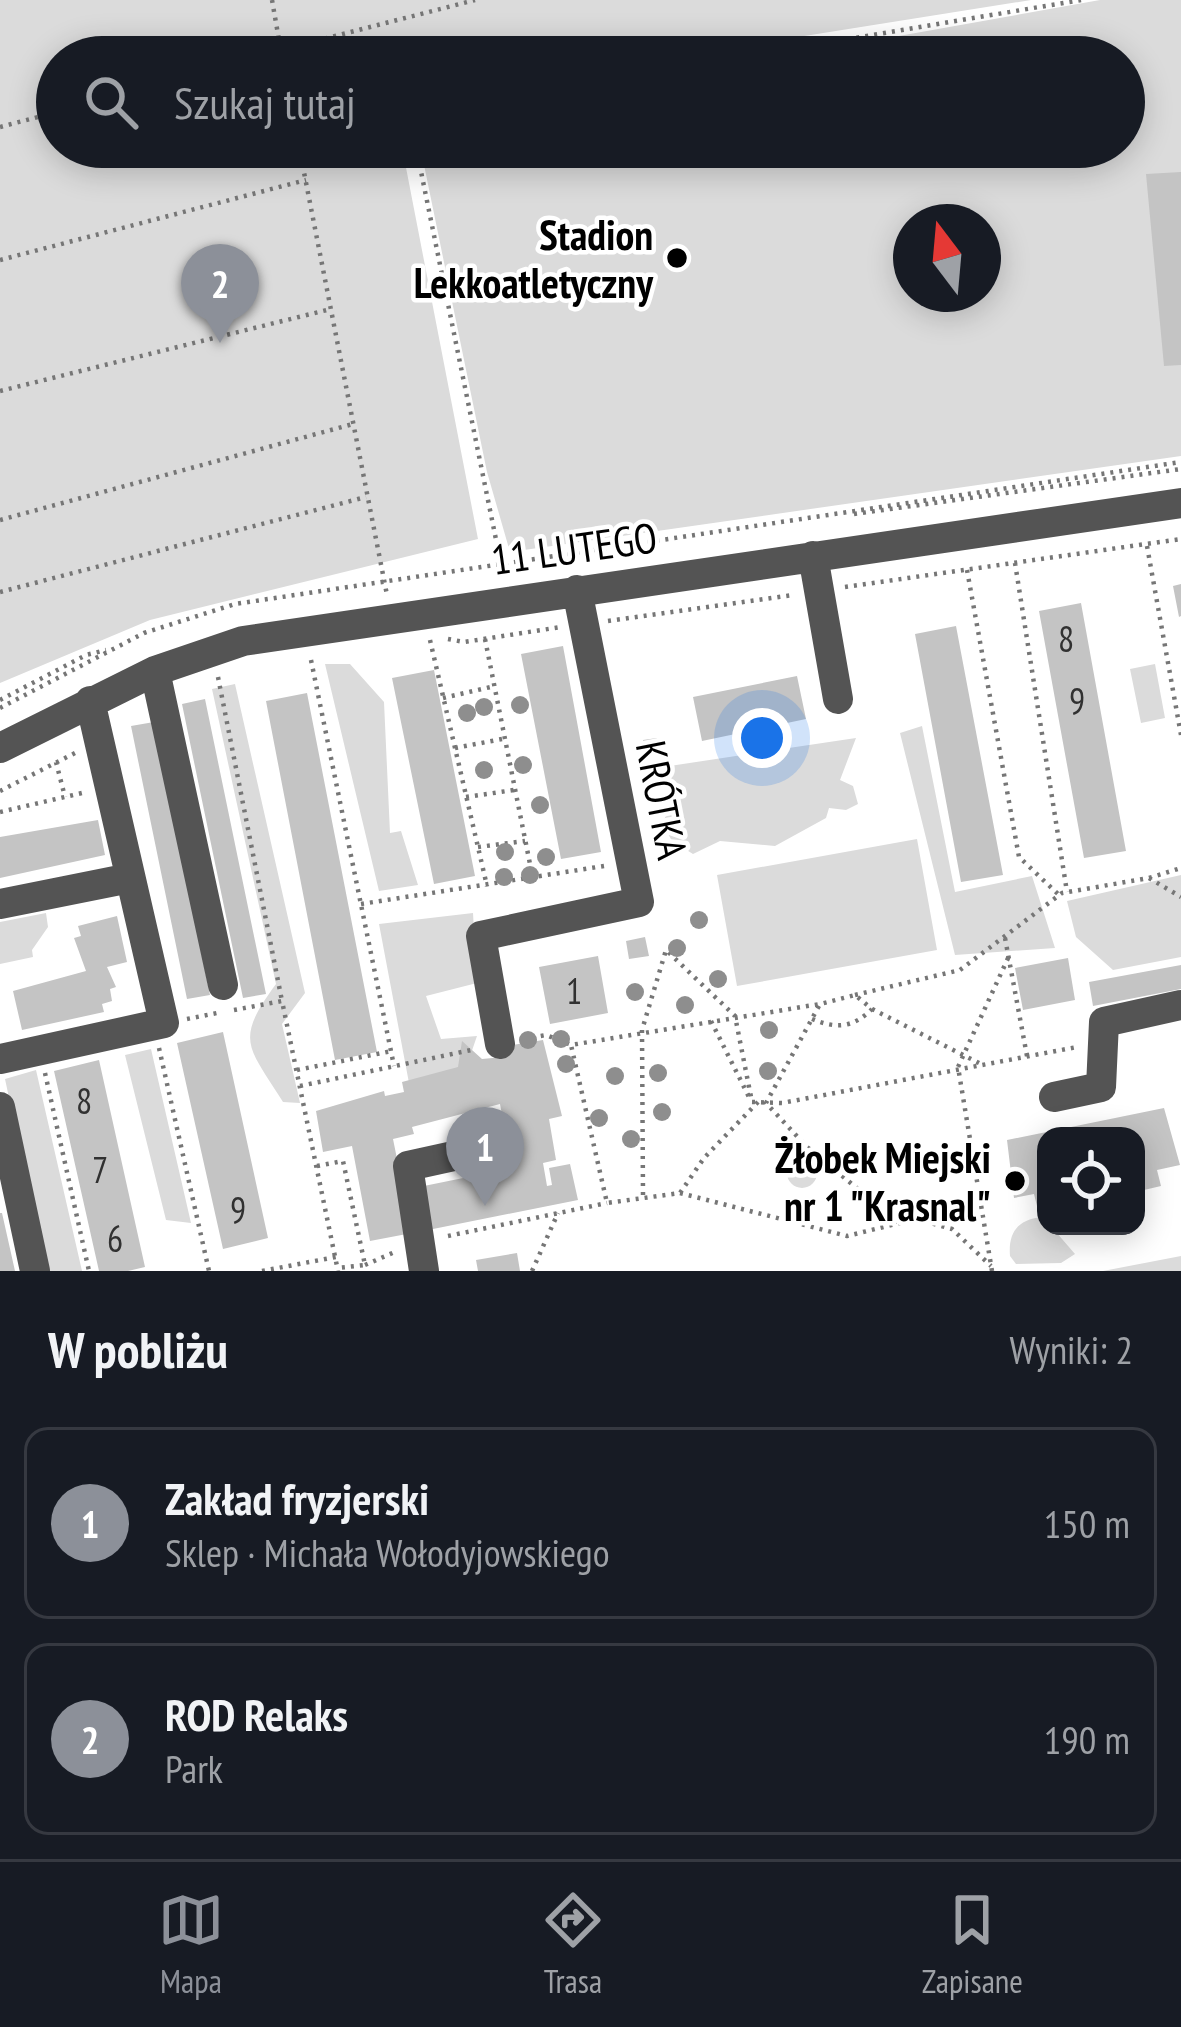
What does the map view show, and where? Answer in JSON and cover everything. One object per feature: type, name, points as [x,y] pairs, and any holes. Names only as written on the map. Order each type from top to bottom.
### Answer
[{"type":"street","name":"11 LUTEGO","points":[[0,748],[155,671],[243,641],[1181,503]]},
{"type":"street","points":[[813,556],[838,699]]},
{"type":"street","name":"KRÓTKA","points":[[500,1044],[481,936],[639,902],[577,590]]},
{"type":"street","points":[[155,671],[223,986]]},
{"type":"street","points":[[0,1059],[159,1024],[90,701]]},
{"type":"street","points":[[0,904],[130,878]]},
{"type":"street","points":[[1054,1096],[1101,1087],[1104,1022],[1181,1005]]},
{"type":"street","points":[[0,1107],[35,1271]]},
{"type":"street","points":[[421,1257],[408,1166],[490,1148]]},
{"type":"path","points":[[272,0],[277,36]]},
{"type":"path","points":[[347,36],[475,0]]},
{"type":"path","points":[[867,36],[1082,0]]},
{"type":"path","points":[[0,127],[36,118]]},
{"type":"path","points":[[303,168],[391,616]]},
{"type":"path","points":[[420,168],[501,564]]},
{"type":"path","points":[[0,260],[305,180]]},
{"type":"path","points":[[0,392],[331,309]]},
{"type":"path","points":[[0,520],[353,424]]},
{"type":"path","points":[[0,704],[163,625],[235,604],[1181,466]]},
{"type":"path","points":[[0,592],[368,497]]},
{"type":"path","points":[[416,636],[428,634],[464,643],[1181,539]]},
{"type":"path","points":[[1146,544],[1181,735]]},
{"type":"path","points":[[1016,562],[1067,892]]},
{"type":"path","points":[[967,569],[1019,857],[1059,895]]},
{"type":"path","points":[[428,634],[487,886]]},
{"type":"path","points":[[485,639],[532,879]]},
{"type":"path","points":[[308,648],[394,1066]]},
{"type":"path","points":[[216,668],[338,1269],[421,1257],[558,1213],[680,1193],[847,1236],[916,1219],[952,1229],[991,1268]]},
{"type":"path","points":[[443,698],[495,686]]},
{"type":"path","points":[[455,748],[505,739]]},
{"type":"path","points":[[56,762],[65,797]]},
{"type":"path","points":[[1,791],[3,812],[110,787]]},
{"type":"path","points":[[466,797],[515,790]]},
{"type":"path","points":[[478,847],[525,841]]},
{"type":"path","points":[[361,904],[532,879],[613,861]]},
{"type":"path","points":[[300,1086],[546,1035],[571,1045],[820,1004],[960,970],[1059,895],[1181,868]]},
{"type":"path","points":[[1149,878],[1181,897]]},
{"type":"path","points":[[1005,938],[1027,1056]]},
{"type":"path","points":[[643,1197],[642,1030],[666,950],[735,1016],[759,1102]]},
{"type":"path","points":[[991,1268],[958,1067],[1009,956]]},
{"type":"path","points":[[855,995],[872,1009],[981,1064]]},
{"type":"path","points":[[209,1271],[159,1024],[282,1001]]},
{"type":"path","points":[[680,1193],[704,1159],[759,1102],[820,1004]]},
{"type":"path","points":[[812,1019],[832,1028],[859,1022],[872,1009]]},
{"type":"path","points":[[710,1019],[759,1102],[898,1222]]},
{"type":"path","points":[[759,1102],[1102,1043]]},
{"type":"path","points":[[571,1045],[607,1203]]},
{"type":"path","points":[[39,1050],[89,1271]]},
{"type":"path","points":[[296,1070],[392,1052]]},
{"type":"path","points":[[351,1075],[364,1057]]},
{"type":"path","points":[[316,1166],[343,1161],[365,1265]]},
{"type":"path","points":[[532,1271],[558,1213]]},
{"type":"path","points":[[262,1271],[336,1257]]},
{"type":"shaded area","points":[[0,0],[1031,0],[805,36],[36,36],[36,168],[406,168],[478,539],[150,620],[0,683]]},
{"type":"shaded area","name":"Stadion Lekkoatletyczny","points":[[1100,0],[1181,0],[1181,456],[510,552],[487,472],[425,168],[1145,168],[1145,36],[899,36]]},
{"type":"shaded area","points":[[325,664],[350,664],[384,702],[390,833],[401,831],[418,885],[379,891]]},
{"type":"shaded area","points":[[1155,664],[1165,718],[1141,723],[1130,669]]},
{"type":"shaded area","points":[[235,684],[305,993],[282,1024],[300,1103],[283,1102],[251,1043],[254,1019],[276,984],[212,689]]},
{"type":"shaded area","points":[[922,726],[955,892],[1032,876],[1055,948],[955,955],[900,733]]},
{"type":"shaded area","points":[[856,738],[840,780],[853,786],[858,804],[846,810],[829,808],[826,818],[775,846],[720,841],[693,854],[672,841],[662,823],[672,805],[663,767]]},
{"type":"shaded area","points":[[917,839],[937,950],[737,986],[717,875]]},
{"type":"shaded area","points":[[1181,875],[1181,957],[1113,970],[1076,937],[1067,901]]},
{"type":"shaded area","points":[[46,913],[48,927],[32,950],[33,957],[0,964],[0,922]]},
{"type":"shaded area","points":[[473,913],[477,983],[426,996],[441,1039],[477,1036],[466,1068],[409,1083],[379,924]]},
{"type":"shaded area","points":[[151,1049],[191,1223],[166,1220],[125,1055]]},
{"type":"shaded area","points":[[36,1070],[82,1271],[46,1271],[5,1079]]},
{"type":"shaded area","points":[[802,1158],[813,1162],[817,1173],[813,1184],[802,1188],[791,1184],[787,1173],[791,1162]]},
{"type":"shaded area","points":[[1037,1218],[1037,1235],[1059,1235],[1075,1254],[1061,1263],[1016,1264],[1010,1256],[1013,1233],[1027,1220]]},
{"type":"shaded area","points":[[1181,1256],[1181,1271],[1103,1271]]},
{"type":"building","points":[[1181,172],[1181,365],[1164,366],[1146,174]]},
{"type":"building","points":[[1181,584],[1181,616],[1179,617],[1173,586]]},
{"type":"building","points":[[1081,603],[1126,851],[1084,858],[1039,611]]},
{"type":"building","points":[[956,626],[1003,875],[961,882],[915,634]]},
{"type":"building","points":[[563,646],[601,852],[561,859],[521,654]]},
{"type":"building","points":[[434,670],[475,876],[434,884],[392,678]]},
{"type":"building","points":[[797,676],[806,719],[702,741],[693,697]]},
{"type":"building","points":[[307,693],[377,1052],[335,1060],[266,701]]},
{"type":"building","points":[[205,699],[266,994],[243,998],[182,704]]},
{"type":"building","points":[[154,722],[210,995],[187,999],[131,726]]},
{"type":"building","points":[[657,738],[659,751],[645,752],[643,740]]},
{"type":"building","points":[[98,820],[105,855],[0,878],[0,837]]},
{"type":"building","points":[[117,916],[127,962],[107,967],[116,987],[110,989],[112,1001],[102,1004],[104,1012],[22,1030],[13,991],[86,971],[74,938],[81,936],[78,926]]},
{"type":"building","points":[[645,937],[649,956],[629,959],[626,941]]},
{"type":"building","points":[[598,956],[608,1013],[550,1024],[539,967]]},
{"type":"building","points":[[1068,958],[1075,1000],[1023,1010],[1015,968]]},
{"type":"building","points":[[1181,965],[1181,989],[1093,1006],[1089,982]]},
{"type":"building","points":[[223,1032],[268,1238],[223,1249],[177,1043]]},
{"type":"building","points":[[543,1040],[562,1116],[549,1119],[556,1160],[543,1163],[547,1186],[552,1185],[549,1168],[570,1164],[578,1200],[428,1230],[419,1187],[512,1168],[500,1104],[412,1127],[414,1134],[393,1139],[412,1233],[370,1241],[352,1146],[323,1152],[316,1111],[384,1091],[385,1096],[404,1092],[402,1082],[458,1067],[462,1041],[482,1059],[503,1057],[501,1047]]},
{"type":"building","points":[[99,1060],[145,1267],[128,1271],[99,1271],[54,1071]]},
{"type":"building","points":[[1164,1108],[1180,1165],[1157,1170],[1161,1186],[1145,1190],[1145,1127],[1071,1127]]},
{"type":"building","points":[[1037,1134],[1037,1206],[1034,1194],[1014,1198],[1007,1140]]},
{"type":"building","points":[[2,1213],[15,1271],[0,1271]]},
{"type":"building","points":[[517,1253],[520,1271],[478,1271],[476,1260]]},
{"type":"place","name":"Stadion Lekkoatletyczny","points":[[677,258]]},
{"type":"place","name":"ROD Relaks","points":[[220,343]]},
{"type":"place","name":"Żłobek Miejski nr 1 \"Krasnal\"","points":[[1015,1181]]},
{"type":"place","name":"Zakład fryzjerski","points":[[485,1206]]}]
